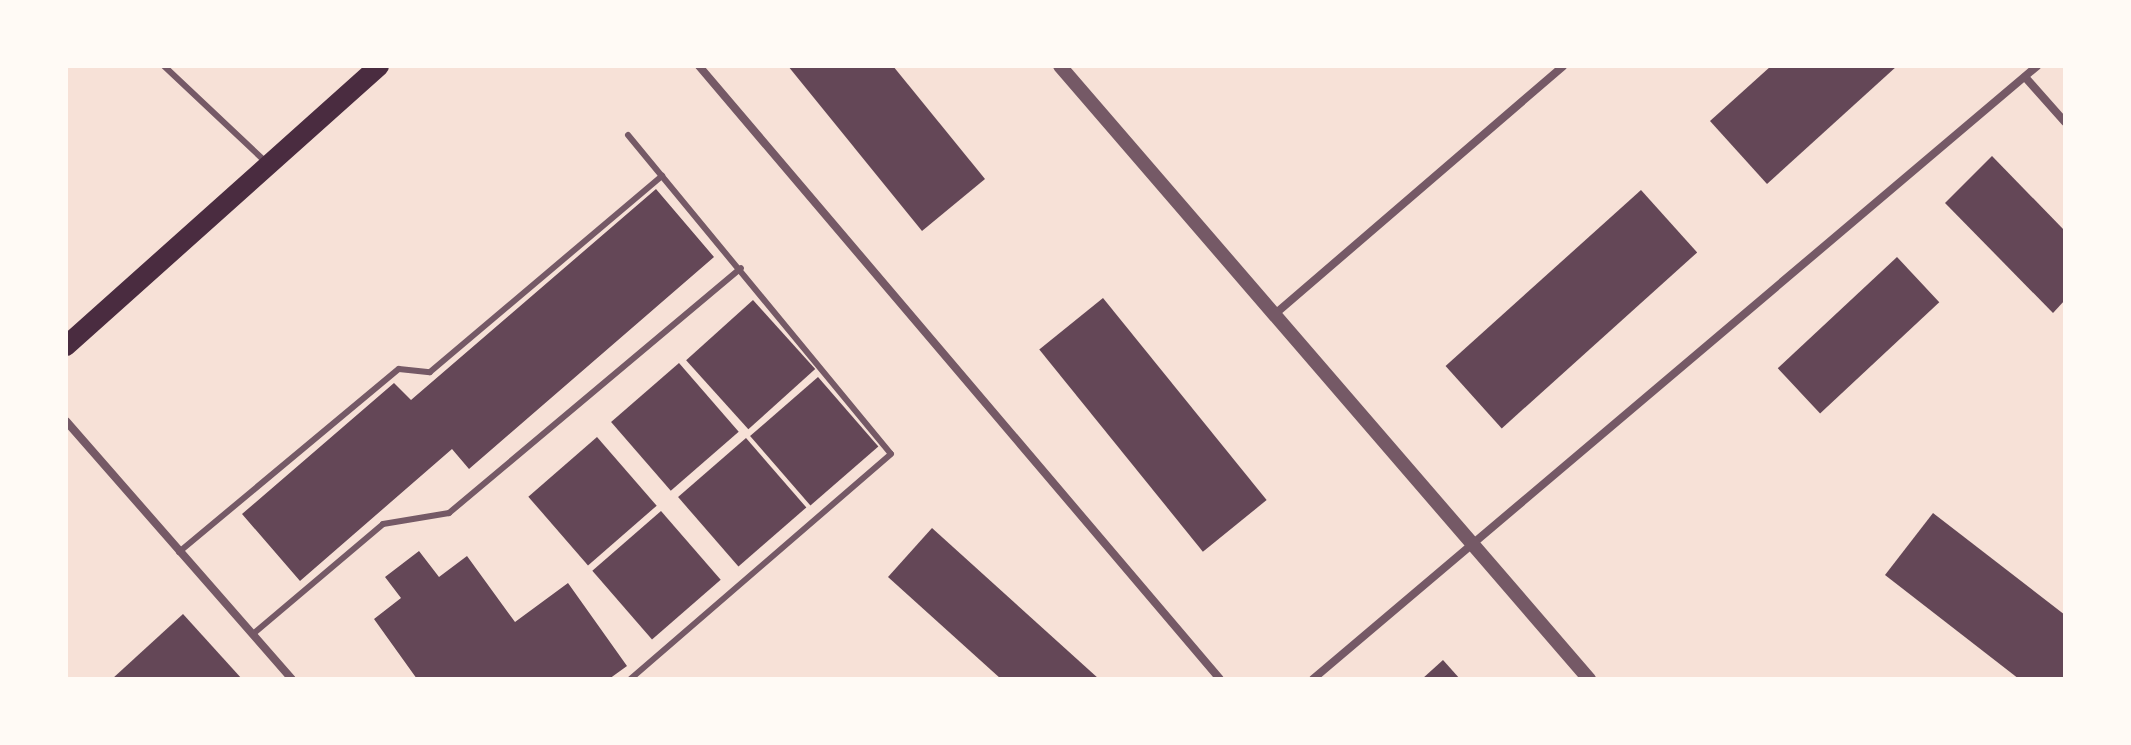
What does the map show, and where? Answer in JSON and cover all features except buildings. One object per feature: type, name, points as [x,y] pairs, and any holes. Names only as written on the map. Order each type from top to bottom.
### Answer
[{"type":"main road","points":[[66,346],[379,66]]},
{"type":"street","points":[[699,66],[1220,679]]},
{"type":"street","points":[[1060,66],[1589,679]]},
{"type":"street","points":[[1275,314],[1563,66]]},
{"type":"street","points":[[1313,679],[2037,66]]},
{"type":"street","points":[[2025,77],[2065,122]]},
{"type":"street","points":[[66,421],[177,554],[292,679]]},
{"type":"lane","points":[[164,66],[267,164]]},
{"type":"lane","points":[[628,135],[741,268],[891,454],[630,679]]},
{"type":"lane","points":[[177,554],[399,369],[430,372],[662,176]]},
{"type":"lane","points":[[253,634],[383,524],[449,513],[741,268]]}]
